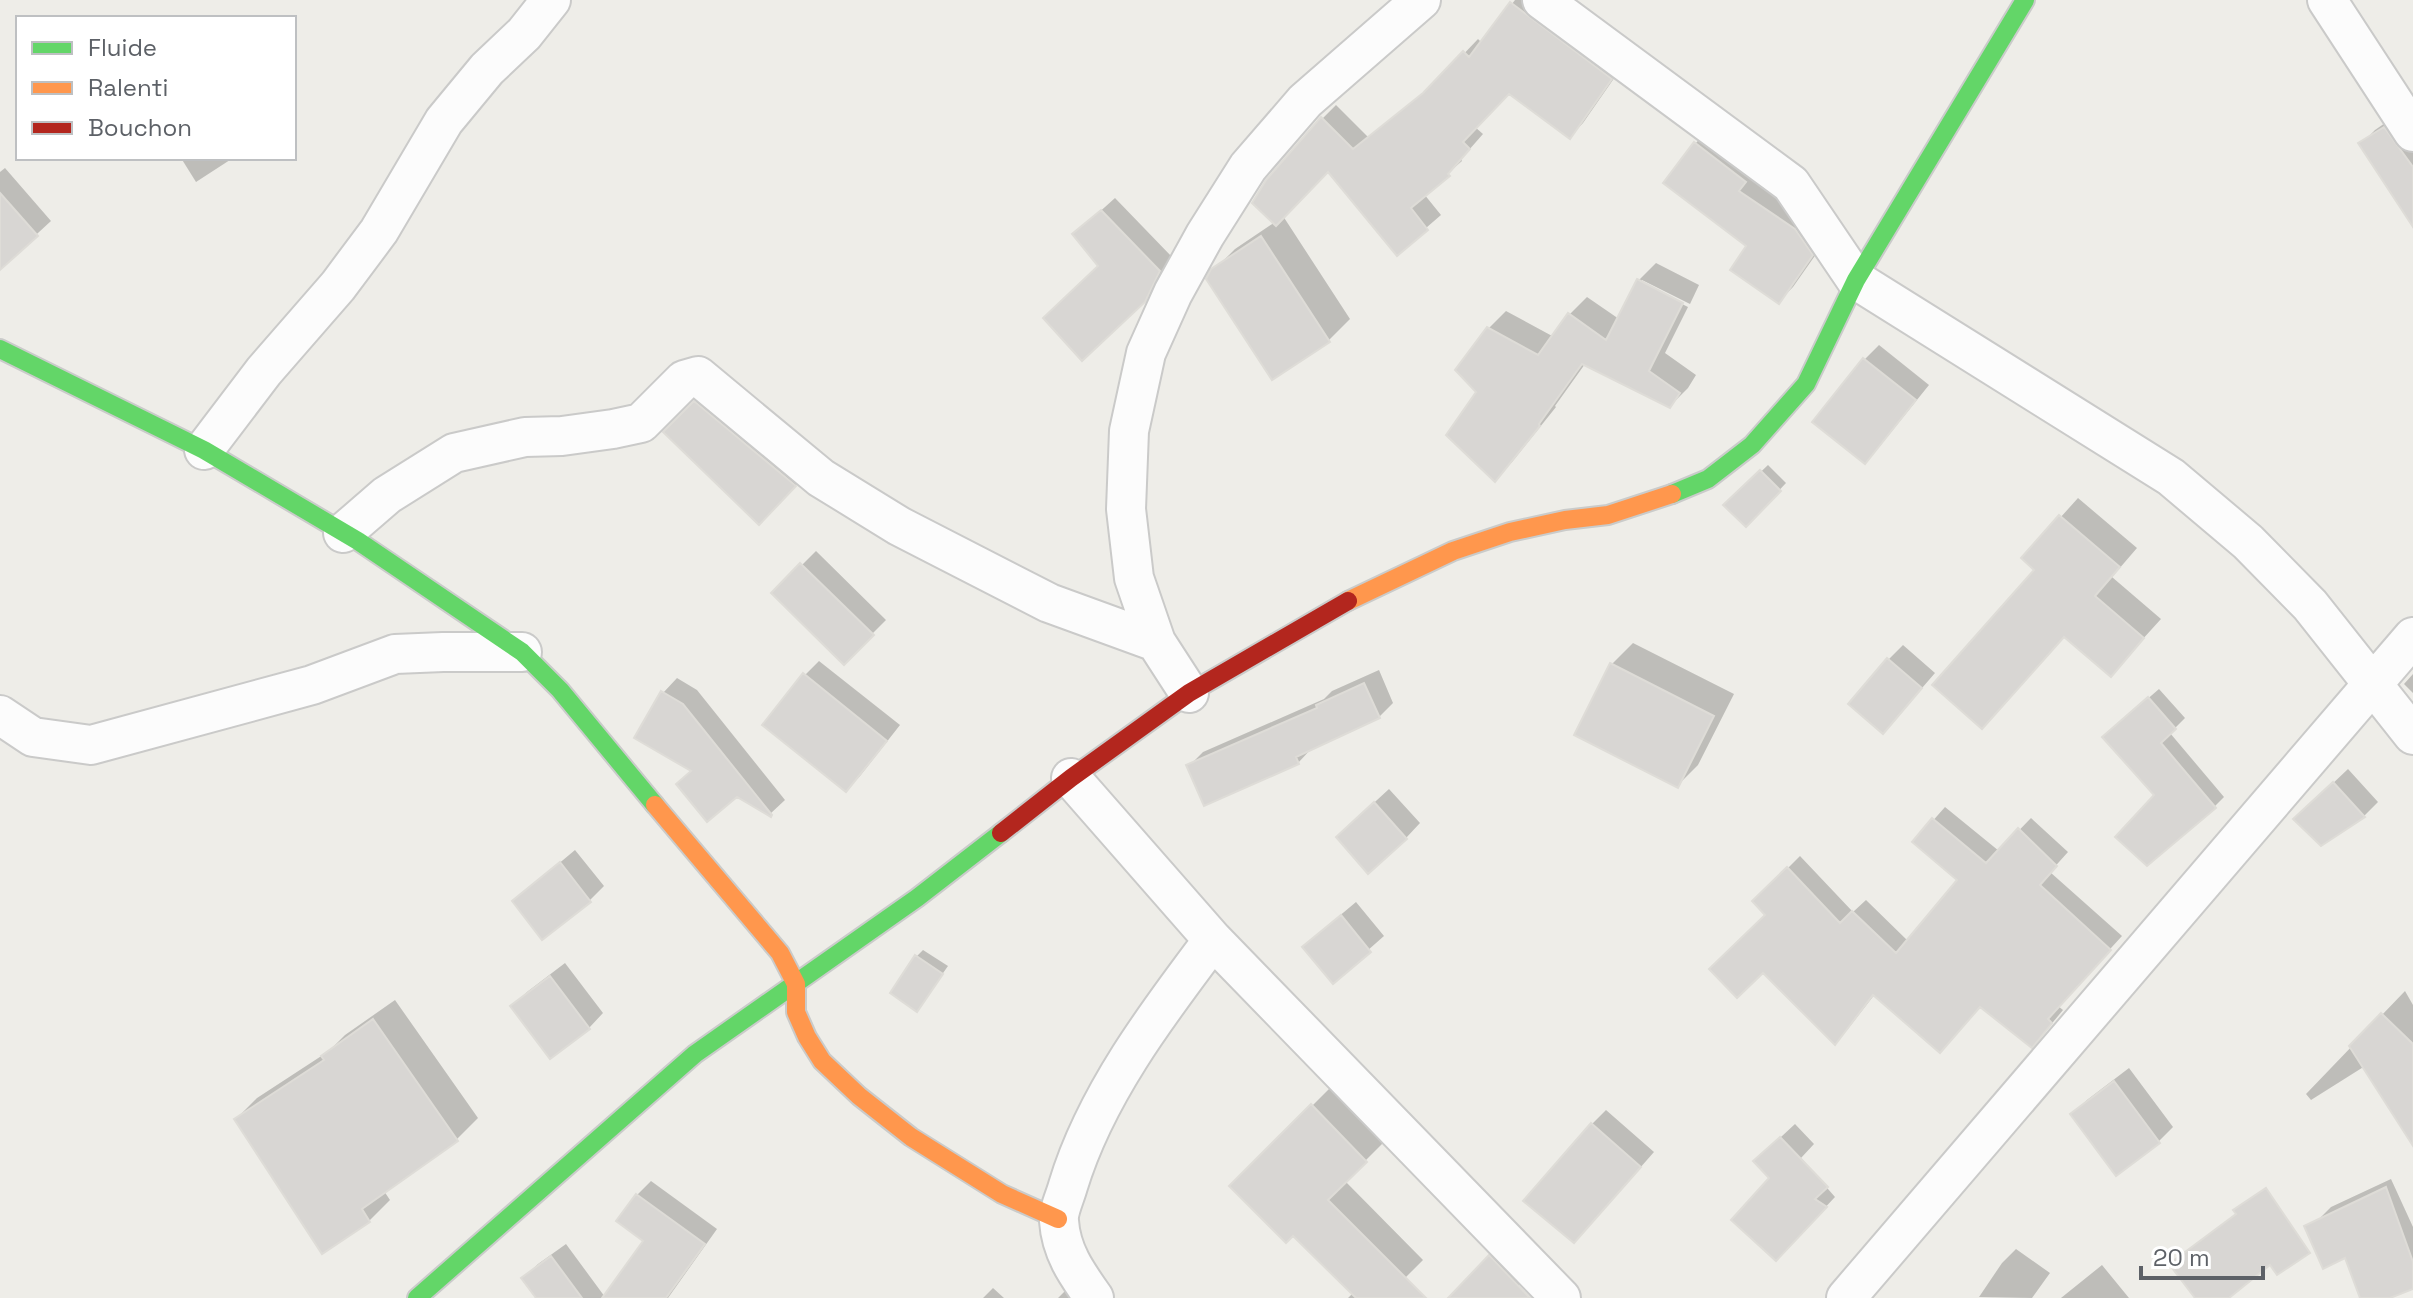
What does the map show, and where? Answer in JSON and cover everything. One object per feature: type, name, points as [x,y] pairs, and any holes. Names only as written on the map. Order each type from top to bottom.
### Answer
[{"type":"street","points":[[204,450],[264,371],[338,286],[379,231],[444,121],[551,0]]},
{"type":"street","points":[[1189,693],[1156,642],[1134,578],[1126,509],[1129,431],[1146,353],[1173,293],[1248,167],[1305,101],[1421,0]]},
{"type":"street","points":[[1542,0],[1791,184],[1856,280],[2171,477],[2248,542],[2310,605],[2413,735]]},
{"type":"street","points":[[417,1298],[695,1054],[917,898],[1071,778],[1189,693],[1366,591],[1453,551],[1510,532],[1565,520],[1608,515],[1663,498],[1708,479],[1752,445],[1806,384],[1856,280],[2025,0]]},
{"type":"street","points":[[2327,0],[2413,132]]},
{"type":"street","points":[[0,349],[204,450],[343,533],[522,652],[560,690],[780,953],[796,984],[796,1012],[822,1061],[901,1130],[1002,1194],[1058,1219]]},
{"type":"street","points":[[343,533],[387,495],[454,453],[525,437],[562,436],[641,423],[684,380],[698,376],[821,478],[899,526],[1049,603],[1156,642]]},
{"type":"street","points":[[1846,1298],[2413,637]]},
{"type":"street","points":[[0,715],[33,737],[91,745],[312,685],[395,654],[522,652]]},
{"type":"street","points":[[1071,778],[1213,940],[1561,1298]]},
{"type":"street","points":[[1094,1298],[1069,1263],[1058,1219],[1078,1153],[1126,1063],[1213,940]]},
{"type":"building","points":[[1510,2],[1612,79],[1570,139],[1509,94],[1463,142],[1470,149],[1448,174],[1450,176],[1411,208],[1428,230],[1397,256],[1328,172],[1276,226],[1252,203],[1266,180],[1321,117],[1353,149],[1423,93],[1463,51],[1469,57]]},
{"type":"building","points":[[2384,127],[2413,167],[2413,227],[2358,143]]},
{"type":"building","points":[[1694,142],[1746,182],[1739,191],[1795,229],[1813,255],[1779,304],[1730,270],[1746,246],[1663,183]]},
{"type":"building","points":[[0,193],[38,236],[0,270]]},
{"type":"building","points":[[1101,210],[1160,271],[1145,302],[1082,361],[1043,318],[1098,266],[1072,234]]},
{"type":"building","points":[[1261,236],[1330,342],[1272,380],[1206,279],[1211,269]]},
{"type":"building","points":[[1637,279],[1683,303],[1649,371],[1680,393],[1670,408],[1582,364],[1540,426],[1495,482],[1446,435],[1476,392],[1455,370],[1487,327],[1538,355],[1568,313],[1606,340]]},
{"type":"building","points":[[1863,358],[1916,400],[1865,464],[1812,422]]},
{"type":"building","points":[[694,401],[796,486],[759,525],[663,432]]},
{"type":"building","points":[[1760,470],[1781,491],[1746,527],[1723,505]]},
{"type":"building","points":[[2059,515],[2120,567],[2095,596],[2144,638],[2111,677],[2064,637],[1982,729],[1932,685],[2034,570],[2021,558]]},
{"type":"building","points":[[800,563],[874,635],[844,665],[771,593]]},
{"type":"building","points":[[1887,658],[1922,688],[1883,734],[1848,704]]},
{"type":"building","points":[[1610,663],[1714,716],[1678,788],[1574,735]]},
{"type":"building","points":[[803,673],[887,741],[846,792],[762,725]]},
{"type":"building","points":[[1364,683],[1380,718],[1296,757],[1299,764],[1204,806],[1186,765],[1317,708],[1316,705]]},
{"type":"building","points":[[661,691],[683,704],[771,817],[737,797],[707,822],[676,784],[691,771],[634,738]]},
{"type":"building","points":[[2148,697],[2176,729],[2161,743],[2216,808],[2147,866],[2115,837],[2154,795],[2102,737]]},
{"type":"building","points":[[2333,782],[2365,817],[2321,846],[2293,819]]},
{"type":"building","points":[[1374,802],[1407,839],[1368,874],[1336,837]]},
{"type":"building","points":[[1932,818],[1986,863],[2018,828],[2057,866],[2040,885],[2111,950],[2048,1019],[2052,1023],[2032,1048],[1980,1007],[1940,1053],[1873,995],[1835,1045],[1763,973],[1737,998],[1709,969],[1765,915],[1752,901],[1787,867],[1840,923],[1852,911],[1896,953],[1957,880],[1912,842]]},
{"type":"building","points":[[560,862],[591,902],[542,940],[512,901]]},
{"type":"building","points":[[1341,915],[1371,952],[1333,984],[1302,947]]},
{"type":"building","points":[[915,955],[943,974],[917,1012],[890,993]]},
{"type":"building","points":[[550,976],[590,1029],[550,1059],[510,1006]]},
{"type":"building","points":[[2381,1013],[2413,1044],[2413,1146],[2349,1046]]},
{"type":"building","points":[[373,1019],[458,1141],[362,1209],[370,1222],[322,1254],[234,1119],[324,1060],[321,1056]]},
{"type":"building","points":[[2114,1081],[2160,1143],[2116,1176],[2070,1114]]},
{"type":"building","points":[[1311,1104],[1367,1162],[1328,1200],[1426,1298],[1356,1298],[1293,1236],[1286,1243],[1229,1186]]},
{"type":"building","points":[[1591,1123],[1641,1167],[1574,1243],[1523,1201]]},
{"type":"building","points":[[1780,1137],[1828,1187],[1815,1199],[1827,1207],[1776,1261],[1731,1220],[1769,1178],[1753,1161]]},
{"type":"building","points":[[2386,1187],[2413,1262],[2413,1289],[2390,1298],[2360,1298],[2345,1258],[2323,1269],[2304,1226]]},
{"type":"building","points":[[2266,1188],[2310,1253],[2277,1275],[2270,1265],[2229,1298],[2195,1298],[2169,1264],[2236,1214],[2233,1210]]},
{"type":"building","points":[[636,1194],[705,1244],[666,1298],[602,1298],[643,1241],[616,1221]]},
{"type":"building","points":[[1489,1255],[1530,1298],[1448,1298]]},
{"type":"building","points":[[551,1256],[582,1298],[536,1298],[521,1278]]},
{"type":"traffic: fast","points":[[1672,494],[1708,479],[1752,445],[1806,384],[1856,280],[2025,0]]},
{"type":"traffic: fast","points":[[0,349],[204,450],[358,541],[522,652],[560,690],[655,805]]},
{"type":"traffic: fast","points":[[417,1298],[695,1054],[917,898],[1001,833]]},
{"type":"traffic: slow","points":[[1348,601],[1453,551],[1510,532],[1565,520],[1608,515],[1672,494]]},
{"type":"traffic: slow","points":[[655,805],[780,953],[796,984],[796,1012],[822,1061],[859,1096],[911,1137],[1002,1194],[1058,1219]]},
{"type":"traffic: jam","points":[[1001,833],[1189,693],[1348,601]]}]
